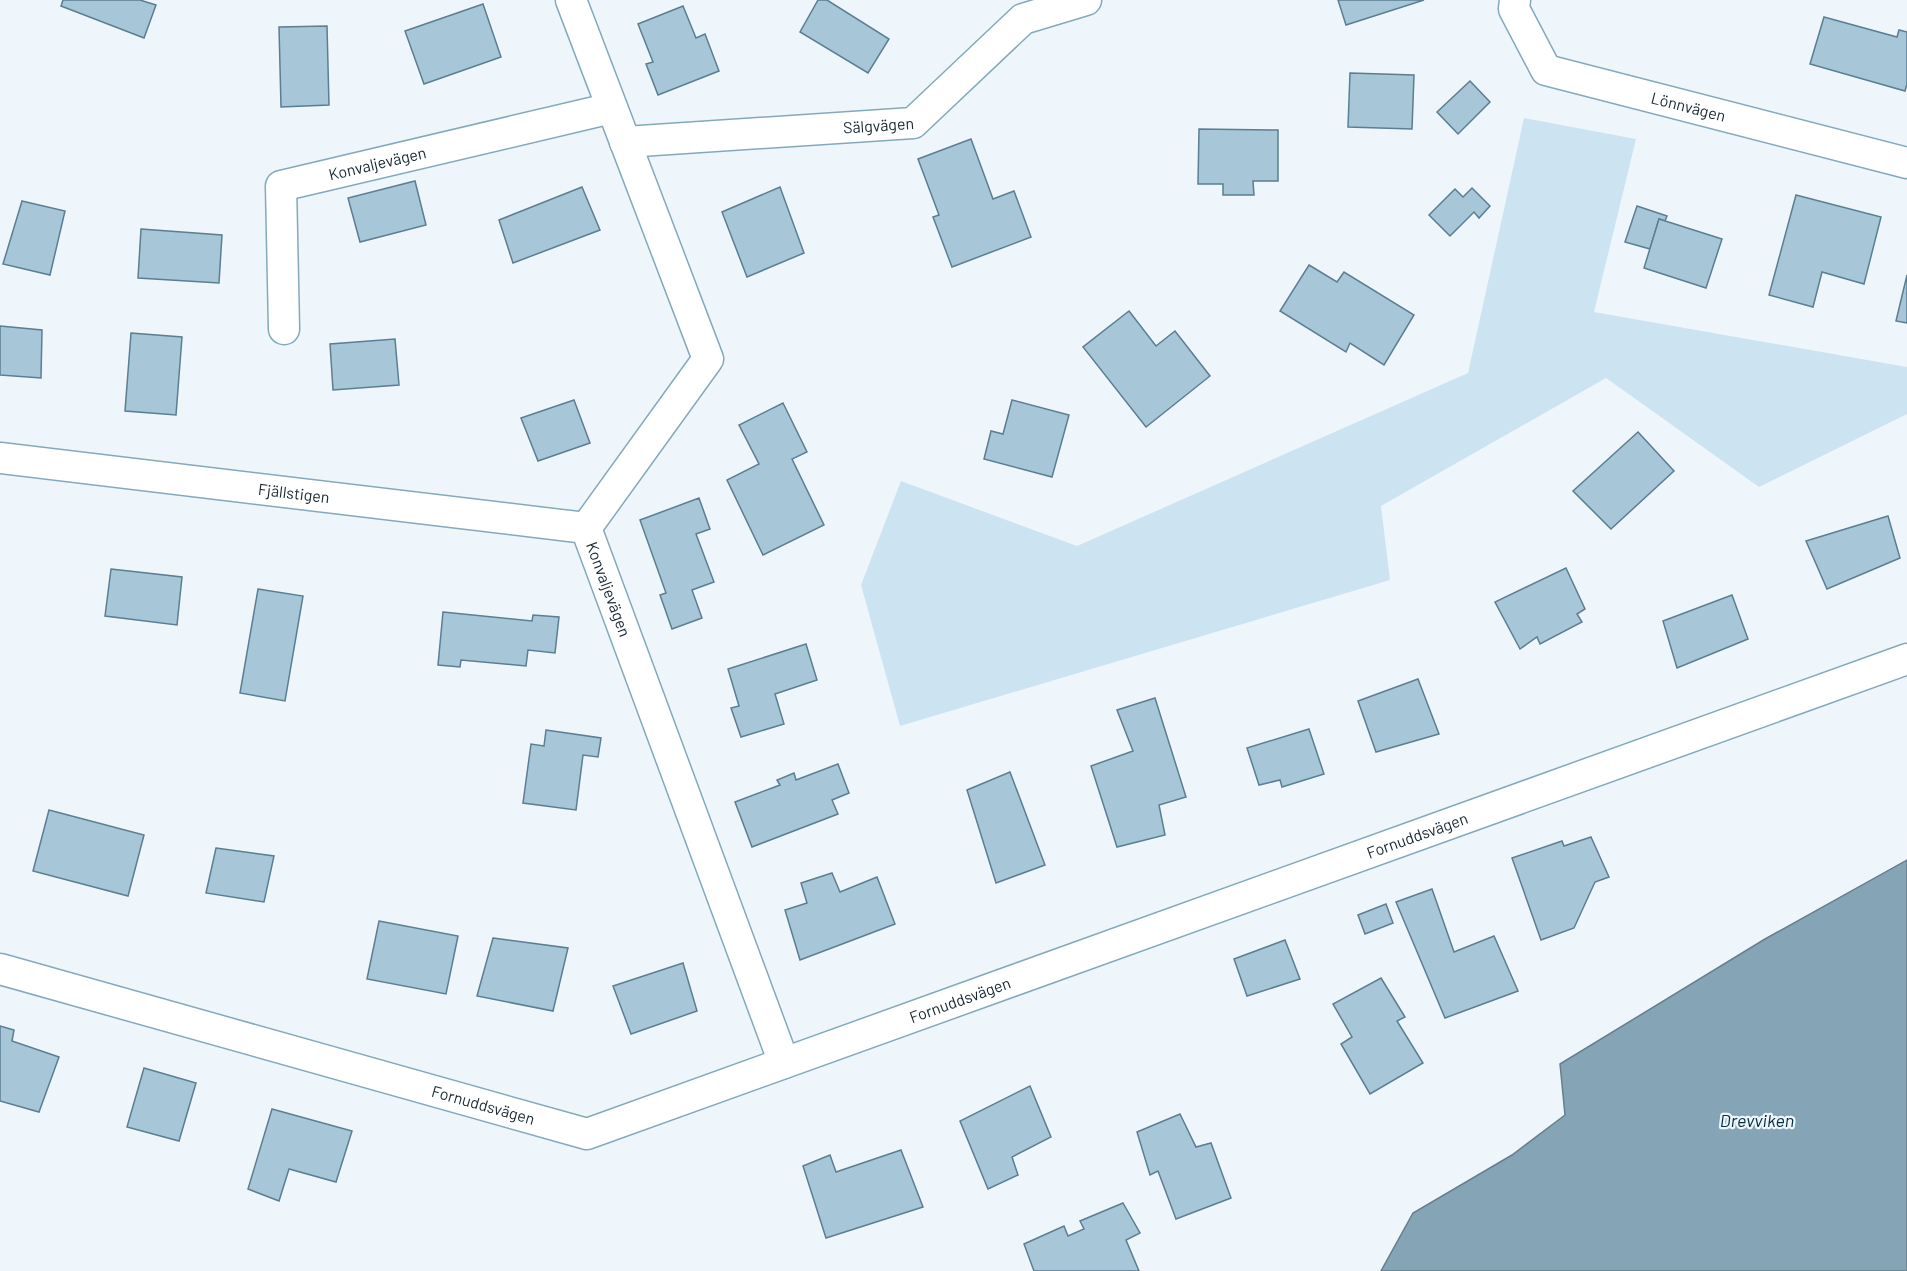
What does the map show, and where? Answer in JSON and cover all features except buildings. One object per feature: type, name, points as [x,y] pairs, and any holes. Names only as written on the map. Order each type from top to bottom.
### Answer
[{"type":"street","name":"Konvaljevägen","points":[[571,0],[708,359],[586,528],[784,1063]]},
{"type":"street","name":"Sälgvägen","points":[[625,142],[913,123],[1023,19],[1086,0]]},
{"type":"street","name":"Lönnvägen","points":[[1515,0],[1514,9],[1546,70],[1907,162]]},
{"type":"street","name":"Konvaljevägen","points":[[284,329],[281,186],[612,108]]},
{"type":"street","name":"Fjällstigen","points":[[0,459],[586,528]]},
{"type":"street","name":"Fornuddsvägen","points":[[0,969],[587,1134],[1907,659]]},
{"type":"shaded area","points":[[1524,118],[1636,139],[1594,312],[1907,367],[1907,414],[1759,487],[1606,378],[1381,506],[1390,580],[900,726],[861,585],[901,481],[1077,546],[1468,373]]},
{"type":"water","name":"Drevviken","points":[[1907,860],[1907,1271],[1381,1271],[1413,1213],[1512,1155],[1565,1115],[1560,1064],[1765,939]]}]
